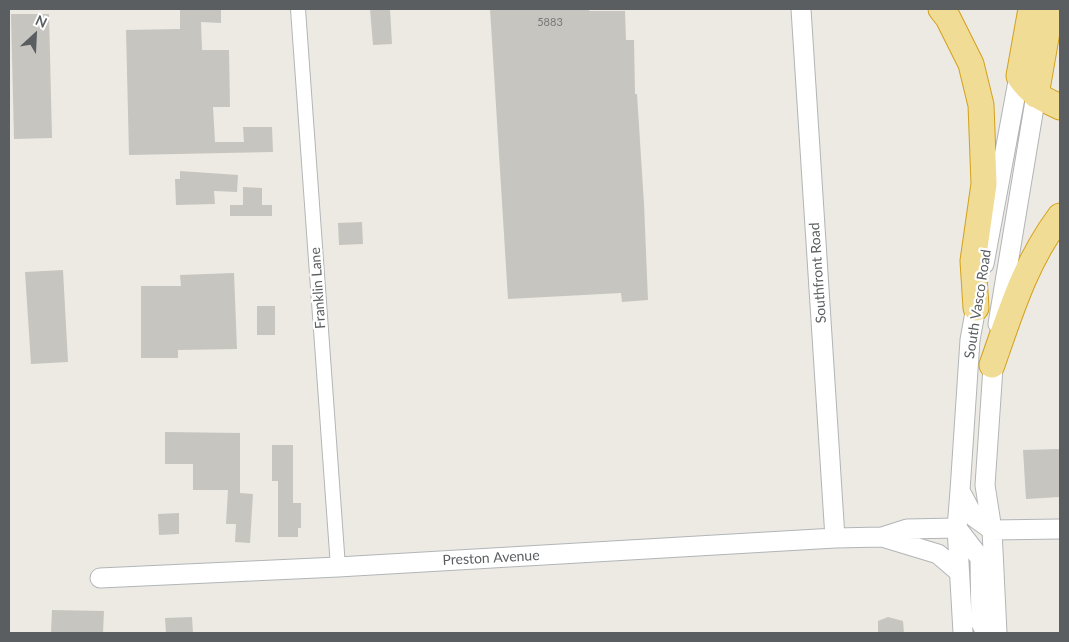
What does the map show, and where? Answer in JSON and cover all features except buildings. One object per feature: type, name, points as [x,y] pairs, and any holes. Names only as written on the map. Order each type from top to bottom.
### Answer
[{"type":"highway","points":[[941,9],[948,18],[971,64],[981,104],[984,184],[973,261],[976,308]]},
{"type":"highway","name":"South Vasco Road","points":[[1019,76],[1031,9]]},
{"type":"highway","name":"South Vasco Road","points":[[1036,95],[1051,9]]},
{"type":"highway","points":[[1019,76],[1036,95],[1060,107]]},
{"type":"highway","points":[[992,366],[1018,288],[1043,238],[1060,216]]},
{"type":"main road","name":"Southfront Road","points":[[801,9],[834,538]]},
{"type":"main road","name":"South Vasco Road","points":[[963,633],[956,528],[970,340],[1019,76]]},
{"type":"main road","name":"South Vasco Road","points":[[997,633],[992,530],[986,485],[992,366],[1036,95]]},
{"type":"main road","points":[[960,491],[974,517],[992,530],[1060,529]]},
{"type":"main road","points":[[882,537],[907,529],[956,528],[980,558],[981,623],[986,633]]},
{"type":"main road","name":"Preston Avenue","points":[[100,578],[338,567],[834,538],[882,537]]},
{"type":"main road","points":[[882,537],[938,554],[959,572]]},
{"type":"street","name":"Franklin Lane","points":[[298,9],[338,567]]}]
